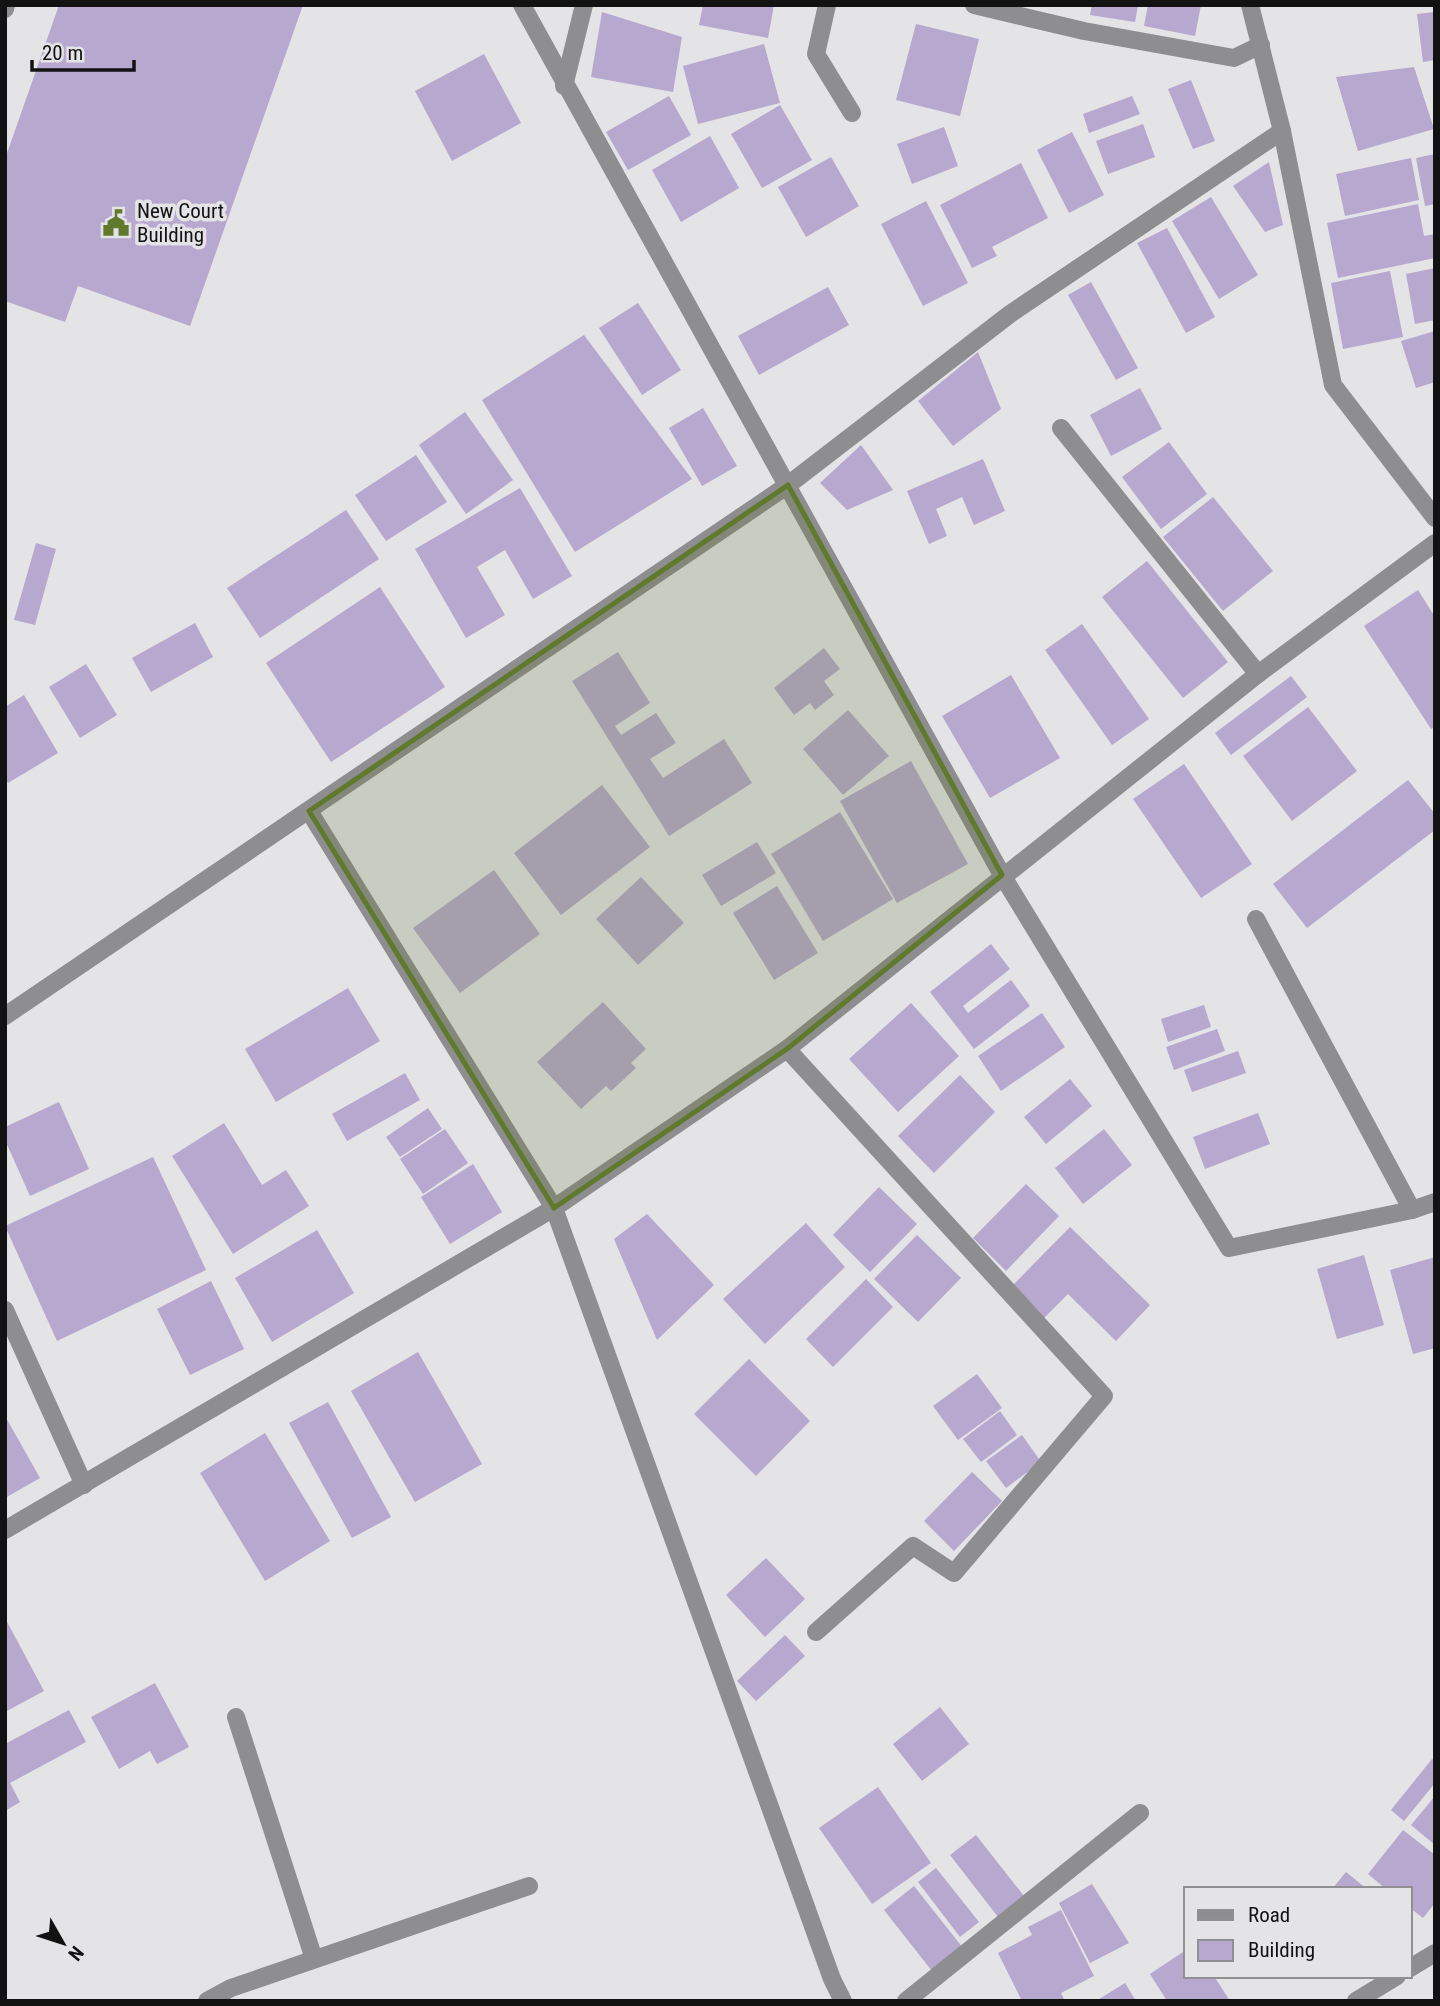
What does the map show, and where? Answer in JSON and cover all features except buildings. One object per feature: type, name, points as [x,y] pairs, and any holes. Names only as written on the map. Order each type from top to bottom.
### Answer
[{"type":"street","points":[[522,5],[564,86],[788,485],[1002,875],[1229,1248],[1412,1210],[1435,1202]]},
{"type":"street","points":[[564,86],[584,5]]},
{"type":"street","points":[[827,5],[816,54],[852,113]]},
{"type":"street","points":[[974,5],[1084,31],[1234,58],[1261,45]]},
{"type":"street","points":[[1250,5],[1282,131],[1333,385],[1435,518]]},
{"type":"street","points":[[5,1016],[788,485],[1010,314],[1282,131]]},
{"type":"street","points":[[1061,428],[1258,674]]},
{"type":"street","points":[[5,1530],[554,1208],[787,1049],[1002,875],[1258,674],[1435,543]]},
{"type":"street","points":[[309,811],[554,1208],[827,1966],[843,2001]]},
{"type":"street","points":[[1256,919],[1412,1210]]},
{"type":"street","points":[[787,1049],[1104,1396],[954,1573],[913,1546],[816,1632]]},
{"type":"street","points":[[5,1310],[84,1485]]},
{"type":"street","points":[[236,1717],[314,1959]]},
{"type":"street","points":[[906,2001],[1140,1813]]},
{"type":"street","points":[[207,2001],[231,1987],[529,1886]]},
{"type":"street","points":[[1412,1967],[1435,1953]]},
{"type":"street","points":[[1356,2001],[1394,1978]]},
{"type":"highlighted area","points":[[788,485],[1002,875],[787,1049],[554,1208],[309,811]]},
{"type":"place","name":"New Court Building","points":[[116,223]]}]
